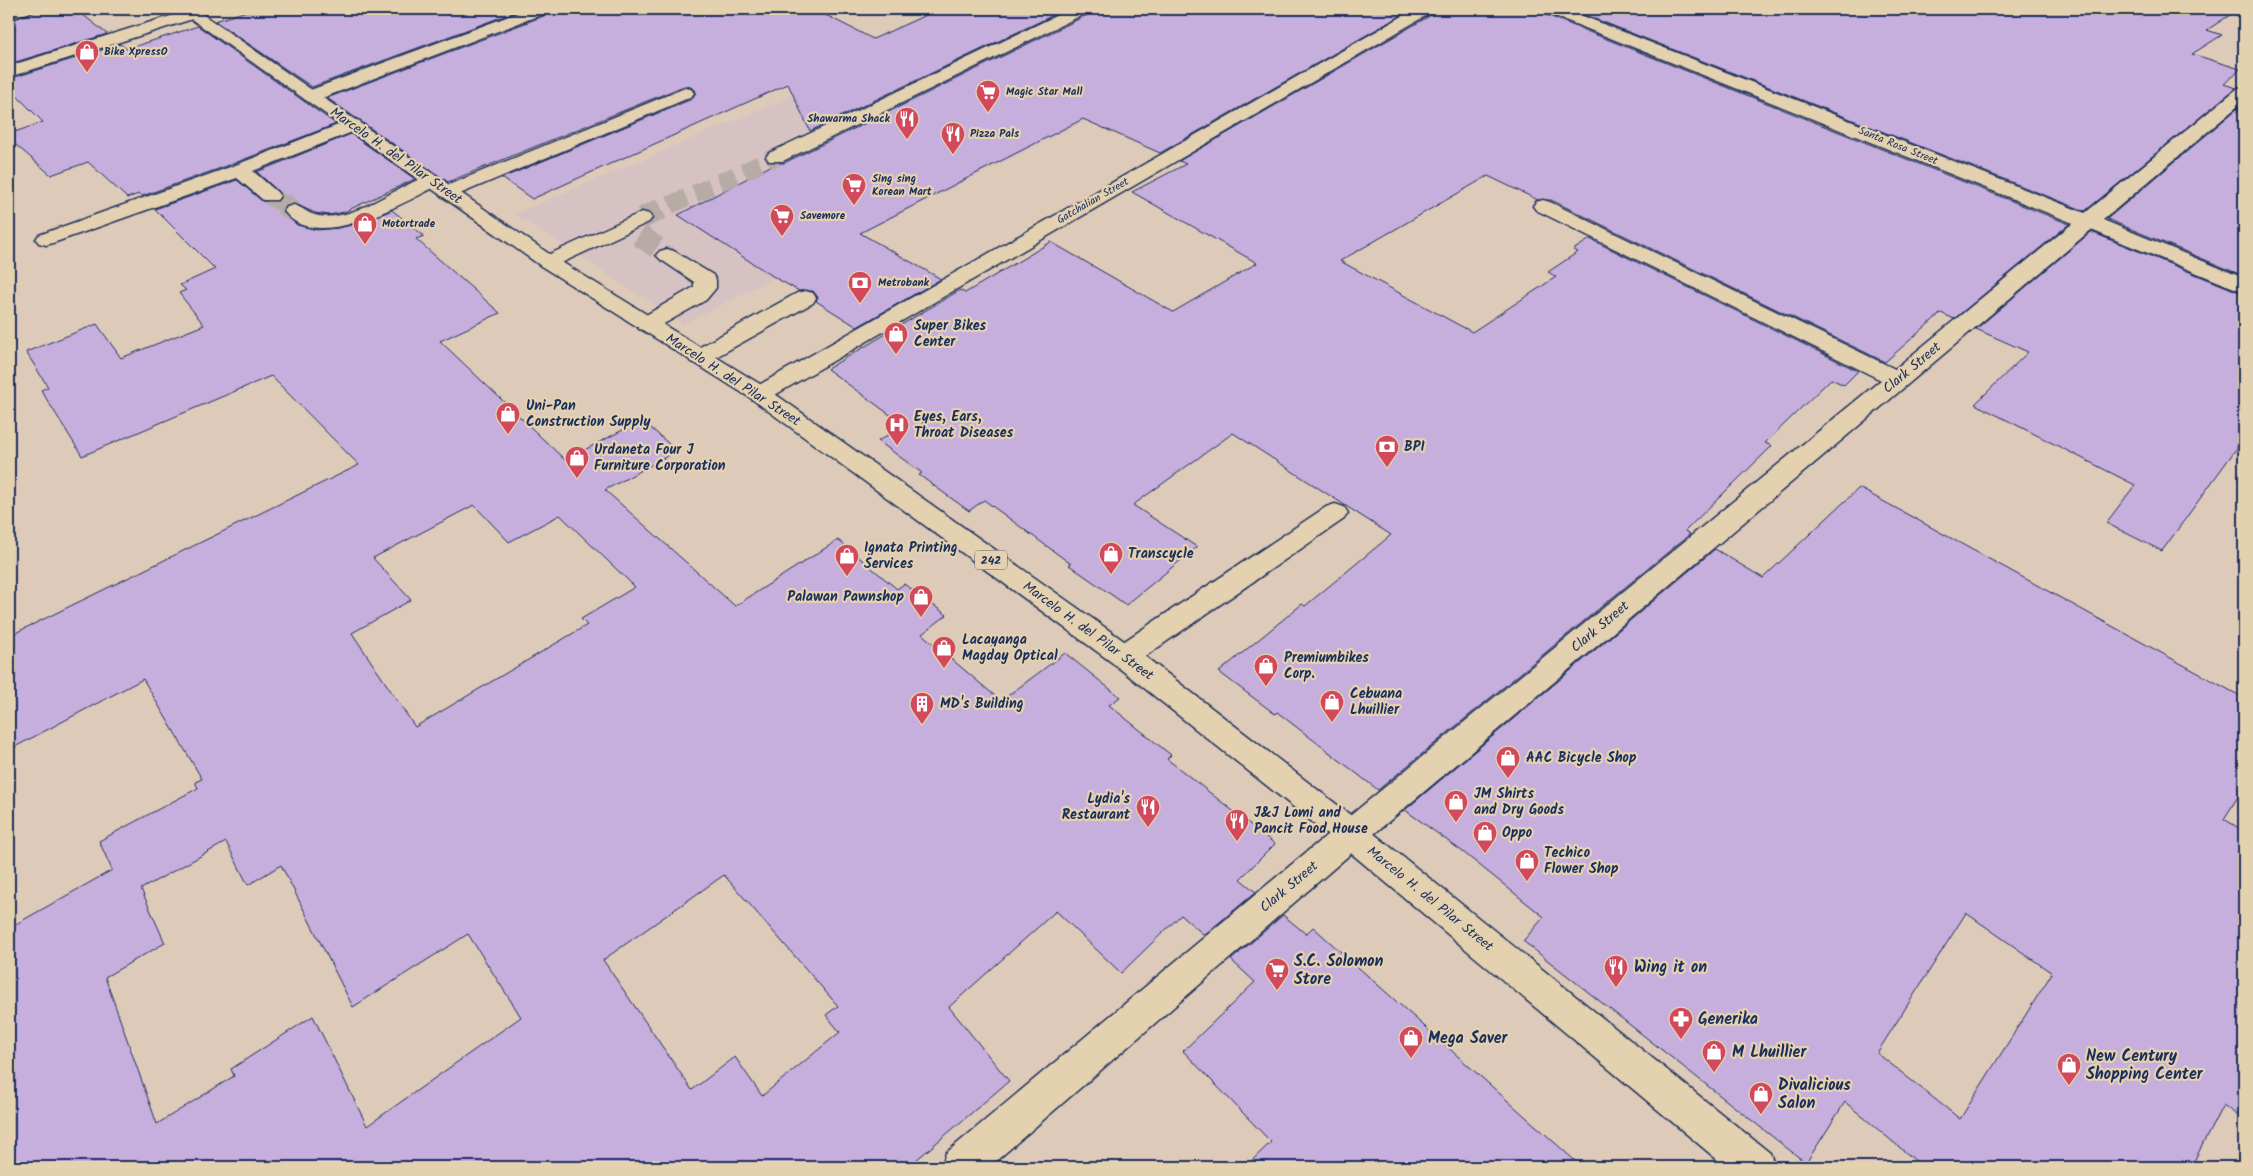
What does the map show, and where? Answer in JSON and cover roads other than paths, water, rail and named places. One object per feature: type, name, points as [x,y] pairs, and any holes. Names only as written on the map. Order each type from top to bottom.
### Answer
[{"type":"street","points":[[9,14],[25,9]]},
{"type":"street","points":[[311,96],[542,9]]},
{"type":"street","points":[[776,158],[1082,9]]},
{"type":"street","name":"Gatchalian Street","points":[[760,394],[1426,9]]},
{"type":"street","name":"Santa Rosa Street","points":[[1551,9],[2088,221],[2244,286]]},
{"type":"street","points":[[9,57],[182,10]]},
{"type":"street","points":[[9,72],[182,10]]},
{"type":"street","name":"Marcelo H. del Pilar Street","points":[[182,10],[311,96],[548,262],[760,394],[1124,656],[1351,834],[1756,1167]]},
{"type":"street","name":"Clark Street","points":[[960,1167],[1351,834],[2244,92]]},
{"type":"street","points":[[294,212],[310,221],[356,216],[685,93]]},
{"type":"street","points":[[46,240],[240,170],[353,126]]},
{"type":"street","points":[[240,170],[270,196]]},
{"type":"street","points":[[1543,206],[1898,380]]},
{"type":"street","points":[[548,262],[635,226]]},
{"type":"street","points":[[647,324],[698,295],[705,288],[705,280],[667,255]]},
{"type":"street","points":[[699,357],[805,298]]},
{"type":"street","points":[[1124,656],[1334,512]]},
{"type":"tunnel","points":[[670,205],[776,157]]},
{"type":"tunnel","points":[[270,196],[285,205]]},
{"type":"tunnel","points":[[283,204],[294,211]]},
{"type":"tunnel","points":[[642,218],[672,204]]},
{"type":"tunnel","points":[[639,235],[667,255]]},
{"type":"place","name":"Bike XpressO","points":[[87,73]]},
{"type":"place","name":"Magic Star Mall","points":[[988,113]]},
{"type":"place","name":"Shawarma Shack","points":[[907,140]]},
{"type":"place","name":"Pizza Pals","points":[[953,155]]},
{"type":"place","name":"Sing sing Korean Mart","points":[[854,206]]},
{"type":"place","name":"Savemore","points":[[782,237]]},
{"type":"place","name":"Motortrade","points":[[365,245]]},
{"type":"place","name":"Metrobank","points":[[860,304]]},
{"type":"place","name":"Super Bikes Center","points":[[896,355]]},
{"type":"place","name":"Uni-Pan Construction Supply","points":[[508,435]]},
{"type":"place","name":"Eyes, Ears, Throat Diseases","points":[[897,446]]},
{"type":"place","name":"BPI","points":[[1387,468]]},
{"type":"place","name":"Urdaneta Four J Furniture Corporation","points":[[577,479]]},
{"type":"place","name":"Transcycle","points":[[1111,575]]},
{"type":"place","name":"Ignata Printing Services","points":[[847,577]]},
{"type":"place","name":"Palawan Pawnshop","points":[[921,618]]},
{"type":"place","name":"Lacayanga Magday Optical","points":[[944,669]]},
{"type":"place","name":"Premiumbikes Corp.","points":[[1266,687]]},
{"type":"place","name":"Cebuana Lhuillier","points":[[1332,723]]},
{"type":"place","name":"MD's Building","points":[[922,725]]},
{"type":"place","name":"AAC Bicycle Shop","points":[[1508,779]]},
{"type":"place","name":"JM Shirts and Dry Goods","points":[[1456,823]]},
{"type":"place","name":"Lydia's Restaurant","points":[[1148,828]]},
{"type":"place","name":"J&J Lomi and Pancit Food House","points":[[1237,842]]},
{"type":"place","name":"Oppo","points":[[1485,854]]},
{"type":"place","name":"Techico Flower Shop","points":[[1527,882]]},
{"type":"place","name":"Wing it on","points":[[1616,988]]},
{"type":"place","name":"S.C. Solomon Store","points":[[1277,991]]},
{"type":"place","name":"Generika","points":[[1681,1040]]},
{"type":"place","name":"Mega Saver","points":[[1411,1059]]},
{"type":"place","name":"M Lhuillier","points":[[1714,1073]]},
{"type":"place","name":"New Century Shopping Center","points":[[2069,1086]]},
{"type":"place","name":"Divalicious Salon","points":[[1761,1115]]}]
